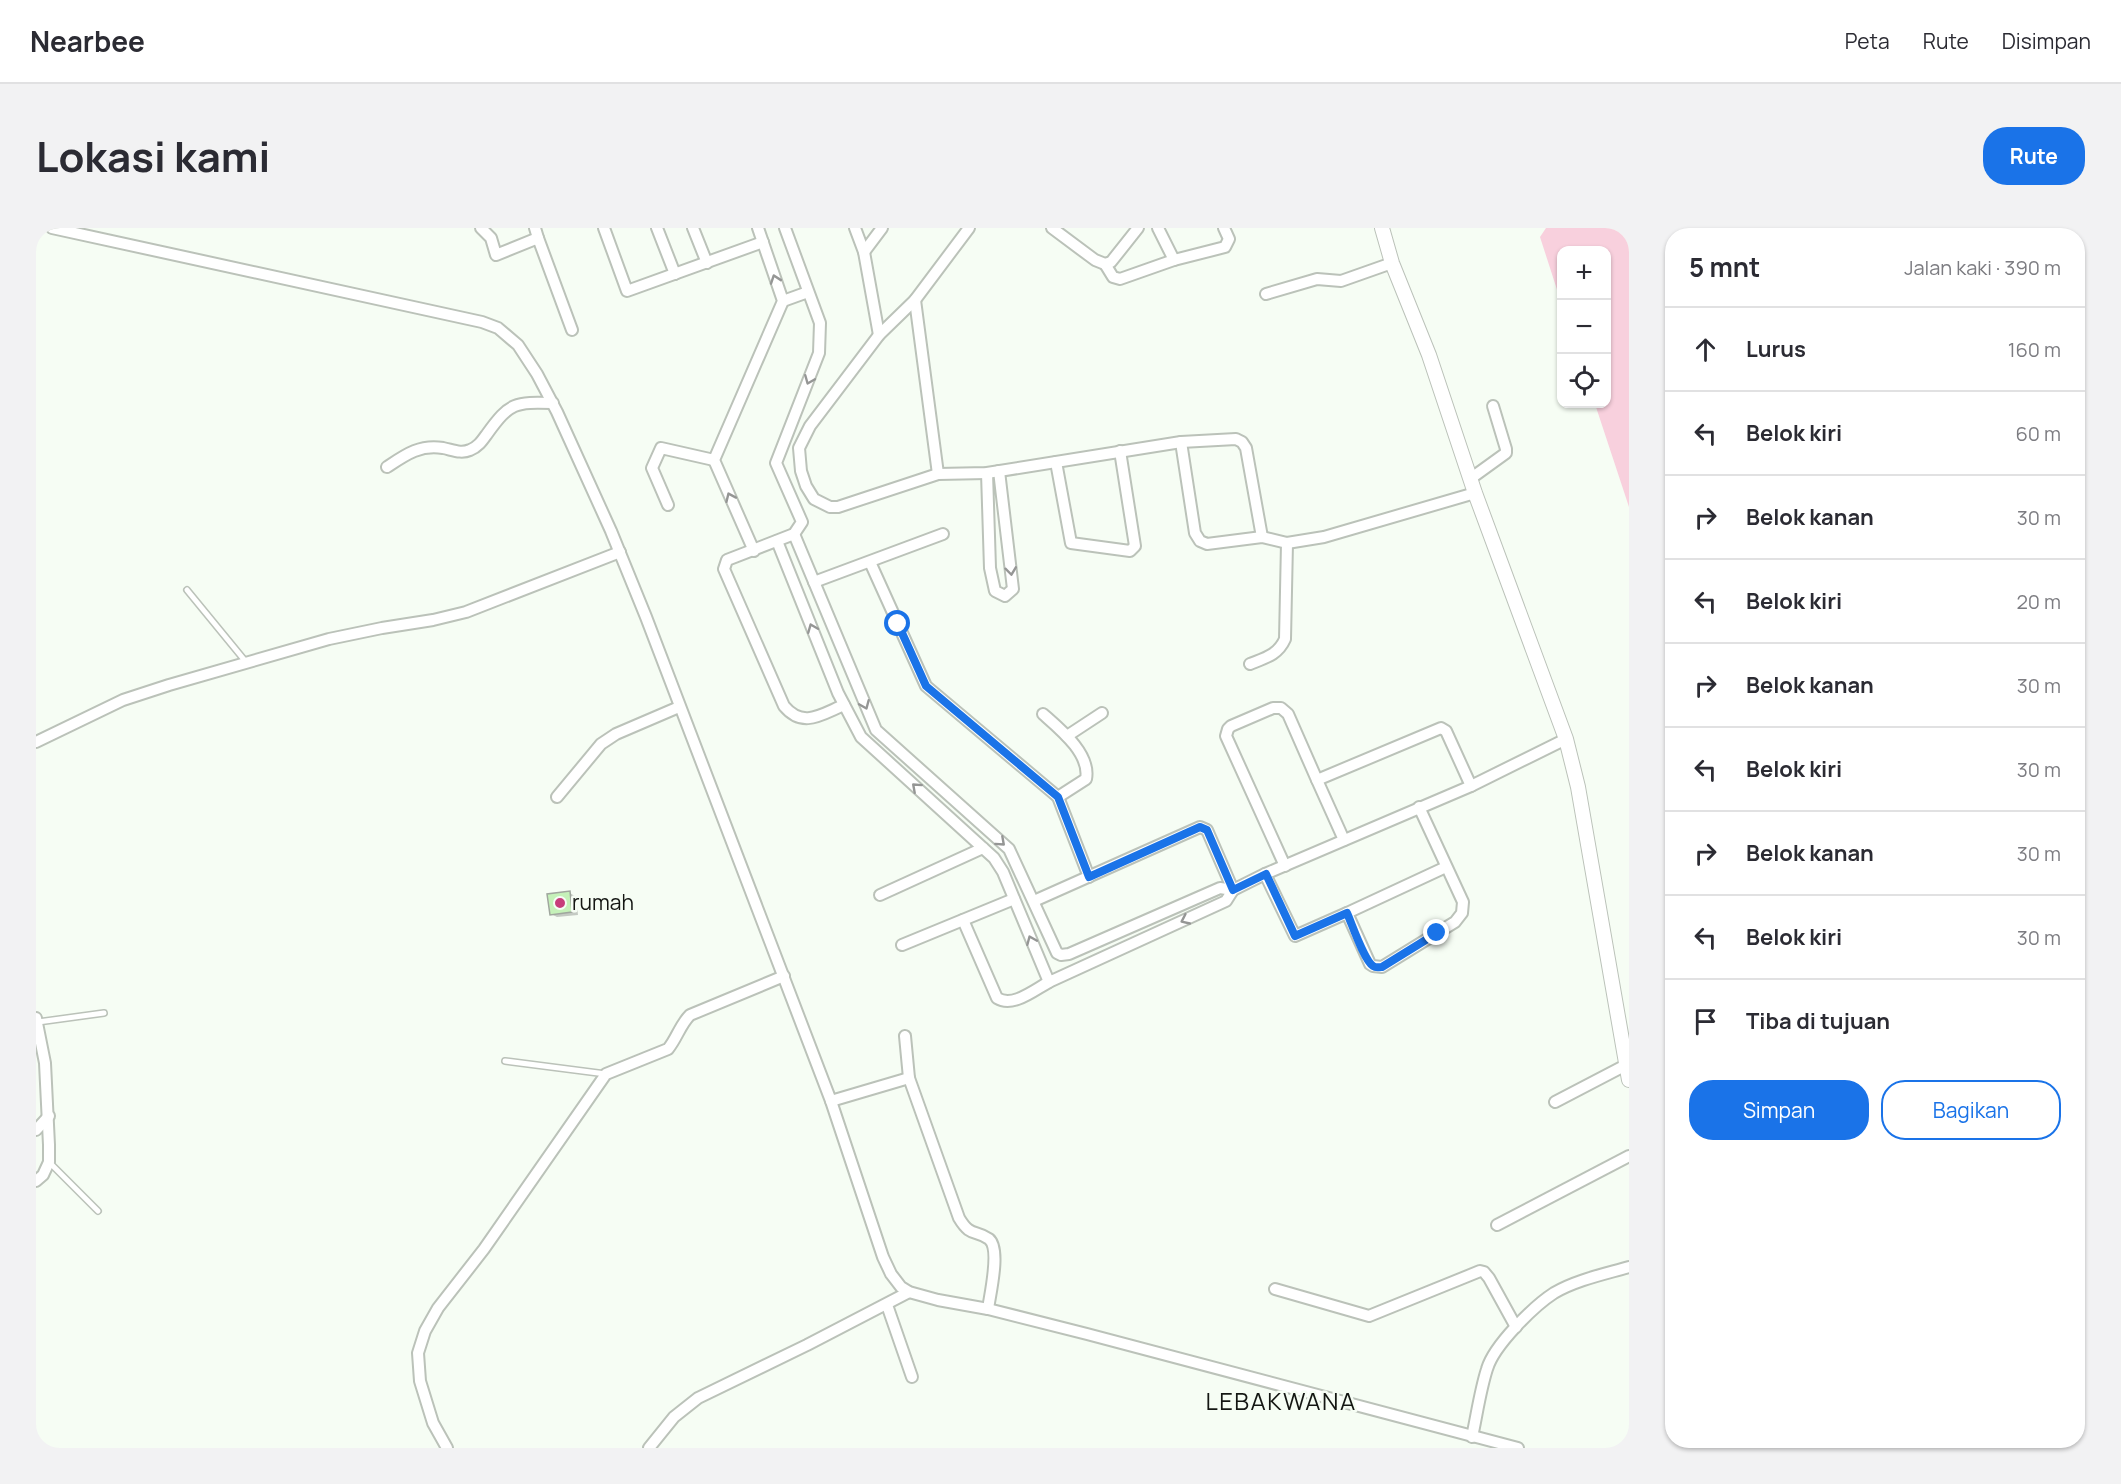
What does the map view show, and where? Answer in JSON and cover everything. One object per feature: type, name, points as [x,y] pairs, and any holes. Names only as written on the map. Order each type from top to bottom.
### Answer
[{"type":"street","points":[[52,228],[482,322],[498,328],[518,345],[553,404],[620,552],[831,1101],[883,1257],[891,1274],[901,1287],[909,1292],[938,1300],[988,1309],[1518,1448]]},
{"type":"street","points":[[481,228],[490,238],[496,255],[536,233],[572,330]]},
{"type":"street","points":[[603,228],[627,291],[763,242]]},
{"type":"street","points":[[657,228],[675,274]]},
{"type":"street","points":[[693,228],[706,263]]},
{"type":"street","points":[[754,551],[714,460],[783,301],[758,228]]},
{"type":"street","points":[[785,228],[820,323],[819,353],[776,463],[802,522],[794,534],[727,560],[724,569],[784,706],[793,716],[807,720],[844,705]]},
{"type":"street","points":[[855,228],[864,252],[879,335]]},
{"type":"street","points":[[864,252],[882,228]]},
{"type":"street","points":[[969,228],[915,300],[879,335],[810,426],[799,448],[801,471],[814,499],[830,507],[838,507],[938,474],[987,473],[1181,442],[1236,439],[1246,448],[1262,537]]},
{"type":"street","points":[[1105,264],[1111,262],[1138,228]]},
{"type":"street","points":[[1158,228],[1174,260]]},
{"type":"street","points":[[1055,229],[1095,260],[1105,264],[1113,277],[1120,279],[1174,260],[1225,247],[1229,239],[1224,228]]},
{"type":"street","points":[[1382,228],[1392,263],[1429,355],[1470,479],[1566,739],[1578,787],[1629,1080]]},
{"type":"street","points":[[1266,294],[1317,279],[1341,282],[1392,263]]},
{"type":"street","points":[[783,301],[808,292]]},
{"type":"street","points":[[915,300],[938,474]]},
{"type":"street","points":[[387,467],[411,451],[428,447],[462,453],[470,451],[478,446],[505,411],[515,405],[553,404]]},
{"type":"street","points":[[1470,479],[1506,453],[1493,406]]},
{"type":"street","points":[[1181,442],[1196,533],[1200,541],[1207,544],[1262,537],[1275,542],[1287,543],[1324,537],[1475,493]]},
{"type":"street","points":[[668,505],[652,468],[661,448],[714,460]]},
{"type":"street","points":[[1056,462],[1071,543],[1130,551],[1135,546],[1120,451]]},
{"type":"street","points":[[987,473],[990,568],[995,591],[1005,596],[1013,589],[999,471]]},
{"type":"street","points":[[794,534],[876,730],[1010,849],[1057,953],[1065,956],[1220,888],[1233,890]]},
{"type":"street","points":[[814,582],[943,534]]},
{"type":"street","points":[[989,542],[1007,540]]},
{"type":"street","points":[[777,542],[838,693],[861,737],[994,858],[1003,872],[1049,982]]},
{"type":"street","points":[[1250,664],[1276,654],[1285,639],[1287,543]]},
{"type":"street","points":[[36,742],[123,700],[329,639],[466,612],[620,552]]},
{"type":"street","points":[[870,562],[926,686],[1058,797],[1089,877]]},
{"type":"street","points":[[838,693],[857,685]]},
{"type":"street","points":[[557,797],[601,744],[616,734],[679,707]]},
{"type":"street","points":[[1285,866],[1227,739],[1228,729],[1273,708],[1285,710],[1344,840]]},
{"type":"street","points":[[1067,736],[1102,713]]},
{"type":"street","points":[[1043,714],[1067,736],[1086,763],[1088,771],[1086,779],[1058,797]]},
{"type":"street","points":[[1317,780],[1442,728],[1446,731],[1471,786]]},
{"type":"street","points":[[963,920],[997,998],[1010,1002],[1226,901],[1233,890],[1266,874],[1471,786],[1566,739]]},
{"type":"street","points":[[1347,913],[1367,960],[1373,966],[1382,967],[1459,918],[1464,907],[1463,902],[1419,807]]},
{"type":"street","points":[[1034,902],[1200,827],[1207,830],[1233,890]]},
{"type":"street","points":[[880,895],[983,848]]},
{"type":"street","points":[[1003,872],[1017,866]]},
{"type":"street","points":[[1266,874],[1295,936],[1446,867]]},
{"type":"street","points":[[902,945],[1014,899]]},
{"type":"street","points":[[447,1448],[433,1423],[420,1381],[418,1353],[425,1331],[438,1308],[484,1250],[606,1074],[668,1049],[690,1015],[784,976]]},
{"type":"street","points":[[36,1180],[43,1175],[49,1162],[49,1116],[45,1063],[37,1020]]},
{"type":"street","points":[[905,1036],[909,1078],[959,1218],[966,1229],[986,1237],[993,1243],[995,1252],[988,1309]]},
{"type":"street","points":[[1555,1102],[1626,1065]]},
{"type":"street","points":[[831,1101],[909,1078]]},
{"type":"street","points":[[36,1130],[49,1116]]},
{"type":"street","points":[[1497,1225],[1629,1156]]},
{"type":"street","points":[[1472,1437],[1487,1367],[1498,1348],[1516,1327],[1554,1294],[1580,1282],[1629,1267]]},
{"type":"street","points":[[1275,1289],[1369,1316],[1475,1272],[1484,1272],[1516,1327]]},
{"type":"street","points":[[649,1448],[674,1417],[698,1398],[909,1292]]},
{"type":"street","points":[[887,1305],[912,1377]]},
{"type":"lane","points":[[187,590],[246,662]]},
{"type":"lane","points":[[37,1020],[104,1013]]},
{"type":"lane","points":[[505,1061],[606,1074]]},
{"type":"lane","points":[[49,1162],[98,1211]]},
{"type":"shaded area","points":[[1546,228],[1629,228],[1629,507],[1596,408],[1611,408],[1611,246],[1557,246],[1557,290],[1540,237]]},
{"type":"building","name":"rumah","points":[[570,891],[572,912],[550,915],[547,894]]},
{"type":"place","name":"rumah","points":[[560,903]]},
{"type":"district","name":"LEBAKWANA","points":[[1281,1402]]},
{"type":"route","points":[[898,624],[926,686],[1058,797],[1089,877],[1200,827],[1207,830],[1233,890],[1266,874],[1295,936],[1347,913],[1367,960],[1373,966],[1382,967],[1437,933]]}]
